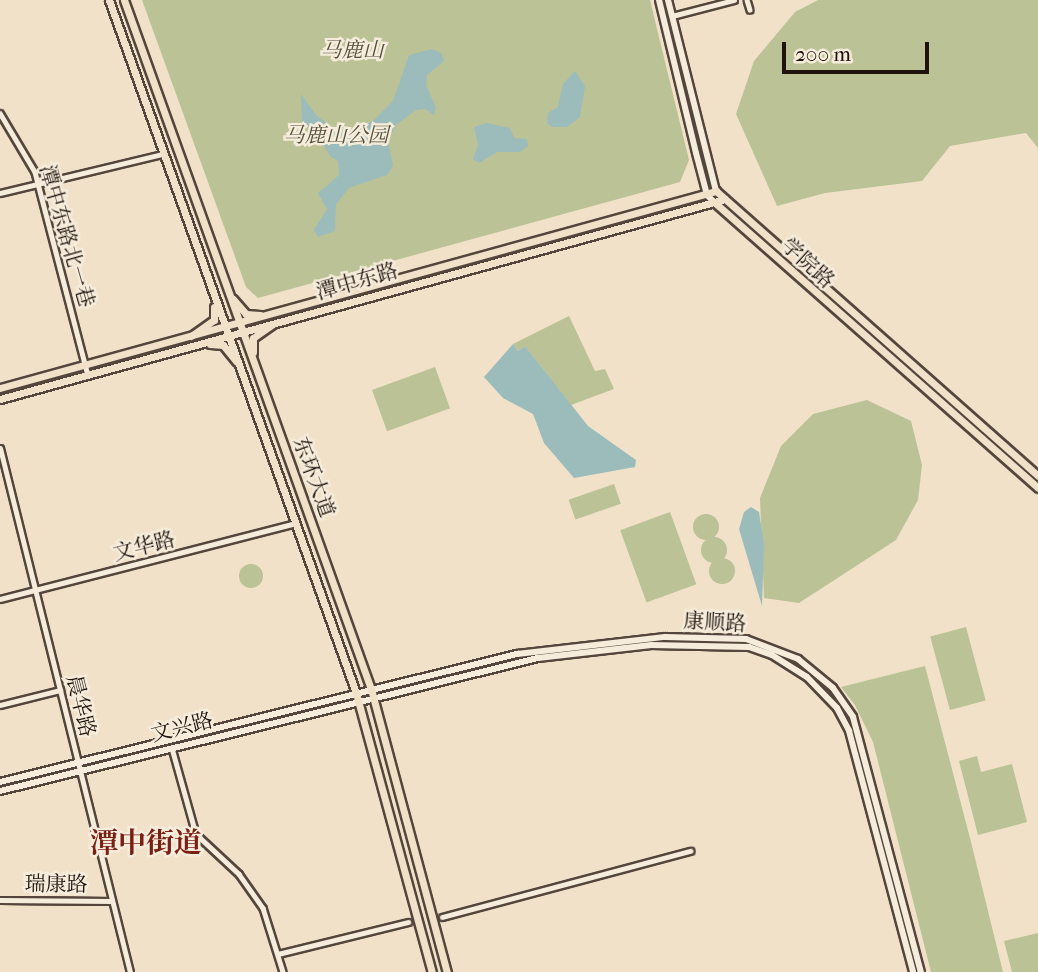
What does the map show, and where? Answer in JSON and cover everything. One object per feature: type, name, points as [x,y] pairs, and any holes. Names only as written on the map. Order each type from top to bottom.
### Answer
[{"type":"main road","name":"东环大道","points":[[109,0],[357,697],[432,972]]},
{"type":"main road","name":"东环大道","points":[[124,0],[372,693],[447,972]]},
{"type":"main road","points":[[659,0],[707,195]]},
{"type":"main road","points":[[668,0],[716,191]]},
{"type":"main road","name":"潭中东路","points":[[0,388],[716,191]]},
{"type":"main road","name":"学院路","points":[[716,191],[1038,475]]},
{"type":"main road","name":"学院路","points":[[707,195],[1038,488]]},
{"type":"main road","name":"潭中东路","points":[[0,399],[725,199]]},
{"type":"main road","points":[[228,291],[246,314],[271,314]]},
{"type":"main road","points":[[191,336],[214,320],[212,293]]},
{"type":"main road","points":[[256,367],[253,338],[273,324]]},
{"type":"main road","points":[[195,345],[223,345],[238,363]]},
{"type":"main road","name":"康顺路","points":[[372,693],[517,654],[603,643],[728,636],[783,651],[833,688],[859,731],[921,972]]},
{"type":"main road","name":"康顺路","points":[[372,693],[491,667],[606,649],[721,644],[772,655],[825,693],[849,731],[913,972]]},
{"type":"main road","name":"文兴路","points":[[0,791],[172,748],[372,693]]},
{"type":"main road","name":"文兴路","points":[[0,782],[357,697]]},
{"type":"street","points":[[672,16],[734,0]]},
{"type":"street","points":[[747,0],[750,10]]},
{"type":"street","name":"潭中东路北一巷","points":[[0,113],[39,184],[89,374]]},
{"type":"street","points":[[0,193],[163,154]]},
{"type":"street","name":"晨华路","points":[[0,448],[130,972]]},
{"type":"street","name":"文华路","points":[[0,599],[296,523]]},
{"type":"street","points":[[0,705],[61,690]]},
{"type":"street","points":[[172,748],[196,834],[253,892],[263,908],[283,972]]},
{"type":"street","points":[[442,917],[690,851]]},
{"type":"street","name":"瑞康路","points":[[0,900],[112,901]]},
{"type":"street","points":[[278,954],[408,922]]},
{"type":"green space","name":"马鹿山公园","points":[[142,0],[650,0],[689,160],[680,182],[258,298],[246,287]]},
{"type":"green space","points":[[818,0],[1038,0],[1038,148],[1026,133],[950,146],[922,181],[825,193],[777,206],[736,114],[754,61],[795,12]]},
{"type":"green space","points":[[569,316],[595,371],[605,369],[614,389],[571,405],[525,346],[518,351],[513,344]]},
{"type":"green space","points":[[435,367],[450,408],[387,431],[372,390]]},
{"type":"green space","points":[[867,400],[911,421],[922,465],[918,500],[896,540],[799,603],[764,598],[760,498],[781,446],[813,414]]},
{"type":"green space","points":[[614,484],[621,504],[575,519],[569,500]]},
{"type":"green space","points":[[670,512],[696,584],[647,602],[620,530]]},
{"type":"green space","points":[[706,514],[715,518],[719,527],[715,536],[706,540],[697,536],[693,527],[697,518]]},
{"type":"green space","points":[[714,537],[723,541],[727,550],[723,559],[714,563],[705,559],[701,550],[705,541]]},
{"type":"green space","points":[[722,558],[731,562],[735,571],[731,580],[722,584],[713,580],[709,571],[713,562]]},
{"type":"green space","points":[[251,564],[260,567],[263,576],[260,585],[251,588],[242,585],[239,576],[242,567]]},
{"type":"green space","points":[[966,627],[986,700],[950,710],[930,637]]},
{"type":"green space","points":[[925,666],[1003,972],[931,972],[873,742],[855,705],[841,687]]},
{"type":"green space","points":[[977,756],[981,772],[1012,764],[1027,822],[978,835],[959,761]]},
{"type":"green space","points":[[1038,933],[1038,972],[1012,972],[1004,941]]},
{"type":"water","points":[[432,49],[441,53],[444,61],[427,75],[426,85],[436,108],[434,115],[425,109],[416,110],[396,125],[388,140],[393,166],[387,175],[349,188],[336,204],[335,231],[318,237],[314,230],[327,209],[318,193],[339,175],[338,161],[330,156],[314,128],[302,126],[301,94],[316,115],[330,126],[341,131],[354,130],[373,121],[393,101],[409,55]]},
{"type":"water","points":[[575,71],[585,86],[580,117],[567,127],[552,127],[547,123],[548,113],[558,107],[563,84]]},
{"type":"water","points":[[486,123],[510,128],[514,138],[527,139],[528,146],[520,152],[497,152],[479,163],[473,159],[478,145],[474,127]]},
{"type":"water","points":[[513,344],[518,351],[525,346],[588,426],[636,460],[635,467],[574,478],[544,443],[533,414],[503,398],[484,377]]},
{"type":"water","points":[[751,507],[759,512],[764,544],[762,606],[739,529],[744,512]]},
{"type":"district","name":"潭中街道","points":[[146,843]]},
{"type":"park label","name":"马鹿山","points":[[352,50]]}]
